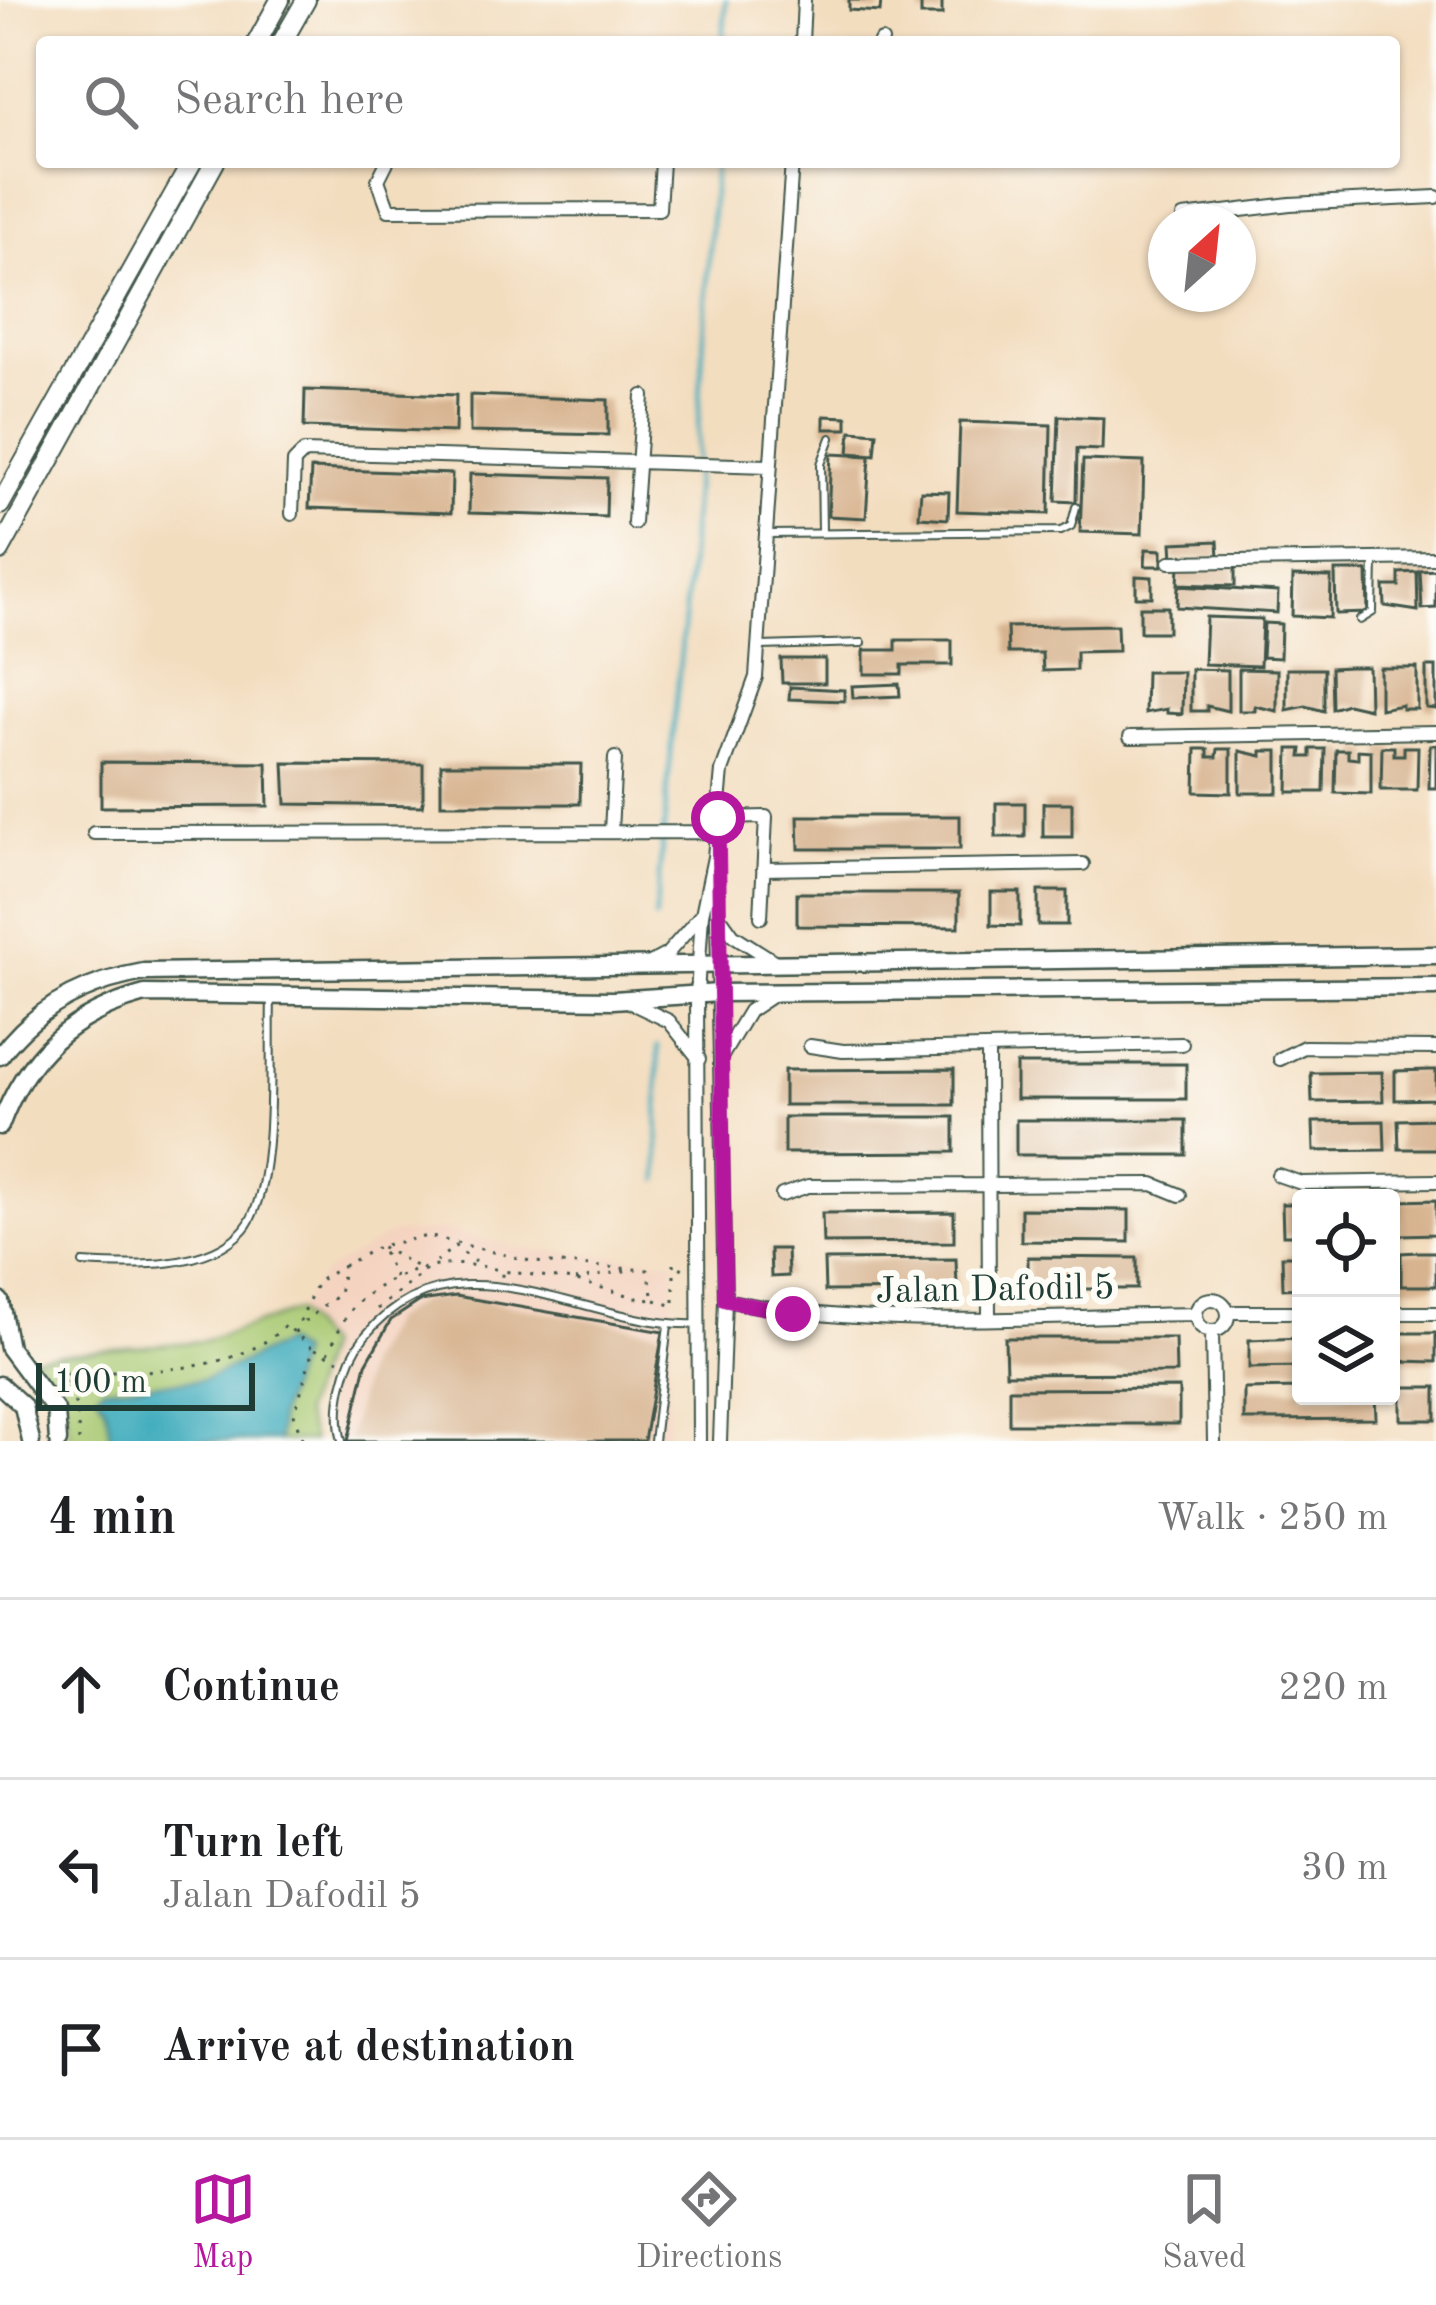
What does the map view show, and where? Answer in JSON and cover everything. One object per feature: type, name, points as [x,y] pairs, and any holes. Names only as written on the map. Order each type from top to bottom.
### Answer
[{"type":"main road","points":[[260,36],[280,0]]},
{"type":"main road","points":[[285,36],[306,0]]},
{"type":"main road","points":[[0,505],[189,168]]},
{"type":"main road","points":[[0,551],[212,168]]},
{"type":"street","points":[[802,36],[804,0]]},
{"type":"street","points":[[384,168],[378,180],[388,210],[659,209],[662,168]]},
{"type":"street","points":[[699,1441],[698,968],[722,771],[756,677],[792,168]]},
{"type":"street","points":[[1256,208],[1436,197]]},
{"type":"street","points":[[634,523],[643,397]]},
{"type":"street","points":[[292,514],[294,462],[300,453],[769,466]]},
{"type":"street","points":[[1170,562],[1436,558]]},
{"type":"street","points":[[1130,737],[1436,732]]},
{"type":"street","points":[[611,831],[615,758]]},
{"type":"street","points":[[94,833],[664,832],[766,818],[760,917]]},
{"type":"street","points":[[715,857],[721,914],[725,1300],[720,1441]]},
{"type":"street","points":[[764,869],[1083,864]]},
{"type":"street","points":[[638,969],[668,954],[702,914]]},
{"type":"street","points":[[721,914],[733,935],[778,963]]},
{"type":"street","points":[[0,1056],[14,1037],[74,992],[144,972],[1436,955]]},
{"type":"street","points":[[613,1000],[719,993],[1436,987]]},
{"type":"street","points":[[0,1126],[14,1088],[33,1059],[87,1015],[145,994],[638,1002],[669,1021],[699,1060]]},
{"type":"street","points":[[720,1058],[749,1011],[774,994]]},
{"type":"street","points":[[810,1046],[843,1051],[1182,1044]]},
{"type":"street","points":[[1280,1059],[1304,1048],[1436,1048]]},
{"type":"street","points":[[988,1050],[989,1317]]},
{"type":"street","points":[[1279,1175],[1301,1183],[1436,1181]]},
{"type":"street","points":[[782,1196],[808,1186],[1154,1184],[1180,1195]]},
{"type":"street","points":[[1228,1312],[1224,1327],[1213,1332],[1201,1328],[1196,1314],[1211,1299],[1228,1312],[1292,1312]]},
{"type":"street","name":"Jalan Dafodil 5","points":[[725,1300],[793,1314],[891,1321],[1196,1314]]},
{"type":"street","points":[[0,1301],[9,1348],[56,1411],[58,1441]]},
{"type":"street","points":[[1400,1312],[1436,1313]]},
{"type":"street","points":[[1213,1332],[1214,1441]]},
{"type":"street","points":[[0,1385],[23,1406],[31,1441]]},
{"type":"lane","points":[[821,533],[821,464],[831,438]]},
{"type":"lane","points":[[765,534],[1061,531],[1071,526],[1076,507]]},
{"type":"lane","points":[[1360,620],[1373,612],[1374,559]]},
{"type":"lane","points":[[757,646],[862,643]]},
{"type":"lane","points":[[83,1263],[163,1263],[232,1240],[248,1226],[264,1165],[272,994]]},
{"type":"lane","points":[[342,1441],[338,1429],[356,1348],[378,1321],[412,1296],[445,1288],[502,1287],[650,1316],[668,1325],[697,1324]]},
{"type":"lane","points":[[654,1441],[668,1325]]},
{"type":"path","points":[[295,1333],[317,1282],[380,1246],[428,1236],[534,1262],[640,1269],[652,1275],[654,1299]]},
{"type":"path","points":[[380,1246],[424,1267]]},
{"type":"path","points":[[380,1246],[396,1279]]},
{"type":"path","points":[[455,1246],[476,1263]]},
{"type":"path","points":[[434,1264],[455,1246]]},
{"type":"path","points":[[532,1275],[534,1262]]},
{"type":"path","points":[[328,1353],[354,1305],[396,1279],[434,1264],[476,1263],[573,1280],[674,1306],[674,1262],[682,1264],[686,1288]]},
{"type":"path","points":[[300,1325],[339,1294],[343,1266]]},
{"type":"path","points":[[378,1321],[374,1313],[384,1300],[424,1267]]},
{"type":"path","points":[[573,1280],[640,1269]]},
{"type":"path","points":[[502,1271],[502,1287]]},
{"type":"path","points":[[339,1294],[354,1305]]},
{"type":"path","points":[[80,1441],[77,1409],[62,1374],[207,1364],[266,1345],[286,1325],[313,1349],[349,1366]]},
{"type":"path","points":[[303,1441],[294,1416],[313,1349]]},
{"type":"shaded area","points":[[446,1230],[523,1249],[675,1261],[667,1441],[327,1441],[320,1413],[325,1346],[296,1311],[325,1272],[391,1234]]},
{"type":"green space","points":[[296,1311],[325,1346],[303,1413],[313,1441],[71,1441],[63,1398],[35,1356],[204,1341]]},
{"type":"water","points":[[284,1343],[299,1354],[279,1416],[278,1441],[111,1441],[106,1408],[97,1394],[103,1387],[204,1380]]},
{"type":"building","points":[[849,0],[881,0],[880,12],[849,10]]},
{"type":"building","points":[[921,0],[942,0],[942,15],[921,15]]},
{"type":"building","points":[[305,390],[456,395],[455,432],[304,427]]},
{"type":"building","points":[[470,395],[608,400],[608,435],[470,432]]},
{"type":"building","points":[[824,416],[847,417],[847,429],[824,429]]},
{"type":"building","points":[[1059,416],[1103,418],[1102,450],[1077,449],[1076,502],[1056,501]]},
{"type":"building","points":[[960,422],[1051,425],[1049,514],[957,511]]},
{"type":"building","points":[[851,431],[877,433],[875,455],[849,453]]},
{"type":"building","points":[[831,454],[870,456],[866,518],[828,516]]},
{"type":"building","points":[[1083,460],[1144,462],[1142,534],[1080,532]]},
{"type":"building","points":[[311,469],[452,474],[451,513],[309,508]]},
{"type":"building","points":[[470,474],[607,478],[606,517],[469,513]]},
{"type":"building","points":[[921,491],[949,492],[948,519],[919,517]]},
{"type":"building","points":[[1218,541],[1219,557],[1173,559],[1172,543]]},
{"type":"building","points":[[1146,549],[1162,550],[1162,566],[1145,566]]},
{"type":"building","points":[[1179,565],[1235,567],[1235,586],[1178,584]]},
{"type":"building","points":[[1436,570],[1436,608],[1422,609],[1420,571]]},
{"type":"building","points":[[1335,571],[1367,571],[1368,613],[1336,614]]},
{"type":"building","points":[[1417,572],[1418,611],[1385,606],[1384,586],[1399,586],[1399,573]]},
{"type":"building","points":[[1136,576],[1152,577],[1152,597],[1136,597]]},
{"type":"building","points":[[1293,576],[1331,577],[1330,618],[1292,616]]},
{"type":"building","points":[[1178,586],[1278,592],[1277,613],[1177,607]]},
{"type":"building","points":[[1140,607],[1168,607],[1168,632],[1140,632]]},
{"type":"building","points":[[1206,617],[1262,619],[1260,666],[1204,664]]},
{"type":"building","points":[[1264,623],[1281,624],[1280,658],[1262,657]]},
{"type":"building","points":[[1117,625],[1118,651],[1076,652],[1076,670],[1043,671],[1042,653],[1008,653],[1007,627]]},
{"type":"building","points":[[896,640],[952,640],[952,665],[902,665],[902,674],[864,674],[864,650],[896,650]]},
{"type":"building","points":[[781,659],[825,659],[825,683],[782,683]]},
{"type":"building","points":[[1368,667],[1369,709],[1347,704],[1332,709],[1331,668]]},
{"type":"building","points":[[1426,667],[1436,667],[1436,709],[1426,708]]},
{"type":"building","points":[[1380,668],[1417,668],[1417,709],[1402,709],[1402,705],[1380,709]]},
{"type":"building","points":[[1191,669],[1228,670],[1228,711],[1207,706],[1207,711],[1191,711]]},
{"type":"building","points":[[1239,669],[1277,670],[1277,711],[1255,706],[1255,711],[1239,711]]},
{"type":"building","points":[[1287,669],[1324,669],[1324,711],[1306,706],[1287,710]]},
{"type":"building","points":[[1146,672],[1183,672],[1182,714],[1167,713],[1167,709],[1145,713]]},
{"type":"building","points":[[899,684],[900,696],[853,698],[852,686]]},
{"type":"building","points":[[790,687],[844,690],[844,701],[789,699]]},
{"type":"building","points":[[1430,745],[1436,745],[1436,788],[1429,788]]},
{"type":"building","points":[[1382,747],[1394,747],[1394,755],[1404,755],[1404,747],[1418,747],[1417,790],[1381,790]]},
{"type":"building","points":[[1196,749],[1208,749],[1208,757],[1217,757],[1218,749],[1231,749],[1231,793],[1195,792]]},
{"type":"building","points":[[1289,749],[1302,749],[1301,757],[1311,757],[1311,749],[1325,749],[1324,792],[1288,792]]},
{"type":"building","points":[[1336,750],[1348,750],[1348,758],[1358,759],[1358,750],[1371,751],[1371,794],[1335,793]]},
{"type":"building","points":[[1240,751],[1262,756],[1262,751],[1278,751],[1278,793],[1240,793]]},
{"type":"building","points":[[101,762],[267,763],[268,806],[101,807]]},
{"type":"building","points":[[284,763],[423,764],[423,806],[286,804]]},
{"type":"building","points":[[441,764],[581,764],[580,804],[441,804]]},
{"type":"building","points":[[996,803],[1025,803],[1025,837],[996,837]]},
{"type":"building","points":[[1043,803],[1072,803],[1072,837],[1043,837]]},
{"type":"building","points":[[798,816],[960,816],[960,849],[799,849]]},
{"type":"building","points":[[1038,891],[1067,891],[1067,925],[1038,925]]},
{"type":"building","points":[[991,892],[1020,892],[1020,926],[991,925]]},
{"type":"building","points":[[797,893],[959,893],[959,927],[797,926]]},
{"type":"building","points":[[1016,1064],[1186,1064],[1186,1099],[1016,1099]]},
{"type":"building","points":[[954,1069],[954,1105],[784,1105],[784,1070]]},
{"type":"building","points":[[1436,1070],[1436,1099],[1395,1100],[1395,1071]]},
{"type":"building","points":[[1382,1072],[1383,1101],[1312,1102],[1311,1073]]},
{"type":"building","points":[[784,1117],[954,1117],[954,1152],[784,1153]]},
{"type":"building","points":[[1436,1119],[1436,1149],[1399,1149],[1398,1120]]},
{"type":"building","points":[[1016,1120],[1186,1120],[1186,1155],[1016,1155]]},
{"type":"building","points":[[1384,1121],[1385,1150],[1314,1151],[1313,1122]]},
{"type":"building","points":[[1436,1200],[1436,1234],[1400,1235],[1400,1201]]},
{"type":"building","points":[[1282,1204],[1292,1204],[1292,1235],[1283,1235]]},
{"type":"building","points":[[1021,1209],[1129,1210],[1129,1242],[1021,1241]]},
{"type":"building","points":[[954,1212],[954,1242],[823,1243],[822,1213]]},
{"type":"building","points":[[770,1249],[787,1249],[788,1276],[771,1277]]},
{"type":"building","points":[[1436,1252],[1436,1286],[1401,1286],[1401,1253]]},
{"type":"building","points":[[1282,1256],[1292,1256],[1292,1288],[1283,1289]]},
{"type":"building","points":[[1028,1257],[1137,1258],[1137,1289],[1028,1289]]},
{"type":"building","points":[[956,1259],[957,1290],[825,1291],[824,1260]]},
{"type":"building","points":[[456,1296],[663,1332],[644,1441],[348,1441],[366,1364],[391,1320],[420,1301]]},
{"type":"building","points":[[1400,1333],[1436,1333],[1436,1362],[1400,1361]]},
{"type":"building","points":[[1005,1338],[1175,1338],[1176,1373],[1006,1374]]},
{"type":"building","points":[[1292,1338],[1292,1367],[1249,1368],[1249,1340]]},
{"type":"building","points":[[1401,1387],[1436,1387],[1436,1420],[1401,1420]]},
{"type":"building","points":[[1179,1388],[1179,1424],[1009,1424],[1009,1389]]},
{"type":"building","points":[[1292,1388],[1292,1405],[1375,1405],[1376,1419],[1244,1420],[1244,1389]]},
{"type":"waterway","points":[[723,36],[726,0]]},
{"type":"waterway","points":[[655,918],[689,568],[715,168]]},
{"type":"waterway","points":[[658,1046],[659,1180]]},
{"type":"route","points":[[718,818],[725,1300],[793,1314]]}]
